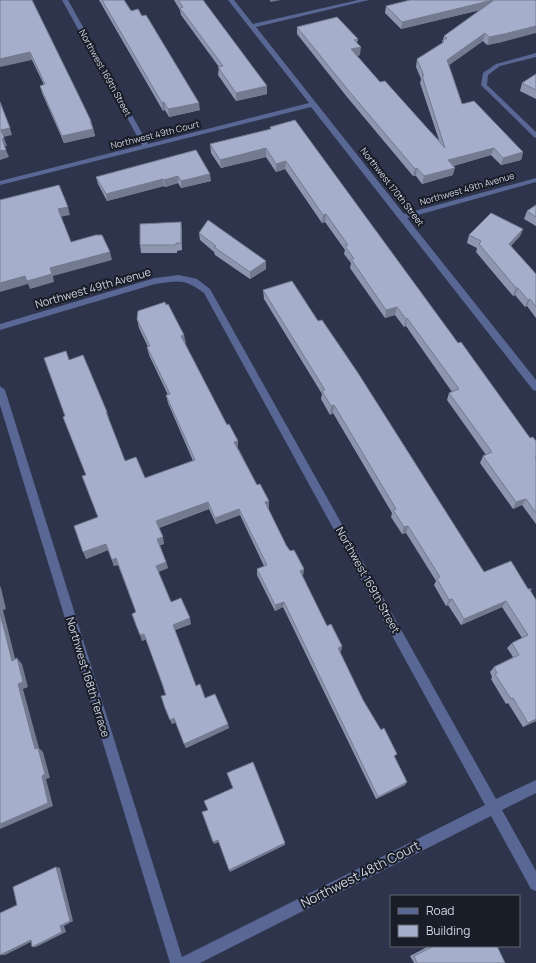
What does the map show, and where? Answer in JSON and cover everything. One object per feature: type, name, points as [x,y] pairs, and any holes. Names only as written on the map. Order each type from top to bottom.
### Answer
[{"type":"street","name":"Northwest 169th Street","points":[[65,0],[146,146]]},
{"type":"street","name":"Northwest 170th Street","points":[[231,0],[536,387]]},
{"type":"street","points":[[252,26],[366,0]]},
{"type":"street","points":[[536,55],[498,65],[485,74],[484,85],[536,136]]},
{"type":"street","name":"Northwest 49th Court","points":[[0,183],[314,104]]},
{"type":"street","name":"Northwest 49th Avenue","points":[[402,217],[536,180]]},
{"type":"street","name":"Northwest 49th Avenue","points":[[0,327],[155,281],[179,278],[194,281]]},
{"type":"street","name":"Northwest 169th Street","points":[[194,281],[207,291],[536,884]]},
{"type":"street","name":"Northwest 168th Terrace","points":[[0,390],[177,963]]},
{"type":"street","name":"Northwest 48th Court","points":[[185,963],[536,786]]},
{"type":"building","points":[[0,0],[32,0],[91,121],[93,129],[62,136],[40,86],[45,84],[30,52],[0,59]]},
{"type":"building","points":[[102,0],[124,0],[131,11],[138,9],[142,16],[146,15],[199,103],[168,109],[164,102],[162,103]]},
{"type":"building","points":[[178,0],[203,0],[267,86],[236,93],[218,67],[223,66],[180,8],[183,7]]},
{"type":"building","points":[[410,0],[493,0],[402,22],[386,6]]},
{"type":"building","points":[[494,0],[536,0],[536,26],[489,37],[485,33],[447,60],[462,104],[474,101],[523,152],[503,158],[494,148],[448,160],[455,168],[424,176],[417,168],[415,169],[297,27],[337,17],[358,39],[354,40],[361,47],[351,49],[380,82],[385,81],[445,148],[422,76],[424,76],[417,59],[444,42],[442,41],[447,38],[444,36]]},
{"type":"building","points":[[536,74],[536,90],[522,83]]},
{"type":"building","points":[[0,102],[10,128],[1,130],[4,138],[2,139],[6,150],[0,151]]},
{"type":"building","points":[[295,120],[458,343],[461,342],[530,438],[533,437],[536,441],[536,513],[526,499],[516,502],[483,456],[492,452],[449,393],[459,389],[407,318],[406,319],[397,307],[386,310],[351,259],[354,259],[345,246],[348,245],[326,214],[323,215],[286,161],[276,164],[266,148],[220,160],[210,144],[271,129],[270,127]]},
{"type":"building","points":[[196,150],[210,174],[181,181],[178,176],[106,194],[96,177]]},
{"type":"building","points":[[59,185],[68,207],[58,209],[71,242],[96,235],[102,235],[110,252],[50,268],[52,274],[27,281],[25,276],[0,283],[0,200]]},
{"type":"building","points":[[536,205],[536,217],[527,211]]},
{"type":"building","points":[[491,213],[523,229],[509,244],[536,274],[536,307],[530,299],[528,300],[518,288],[516,288],[479,244],[481,241],[469,235]]},
{"type":"building","points":[[208,220],[266,261],[250,272],[214,247],[216,246],[199,233]]},
{"type":"building","points":[[181,222],[181,243],[176,243],[176,245],[140,245],[140,224]]},
{"type":"building","points":[[292,281],[318,321],[322,320],[358,373],[484,572],[511,561],[528,589],[532,589],[530,590],[536,600],[536,719],[528,723],[513,698],[511,699],[495,674],[497,673],[494,667],[519,655],[512,643],[528,635],[506,601],[464,619],[452,599],[449,600],[437,579],[440,577],[408,526],[404,527],[393,510],[396,509],[334,405],[331,406],[322,391],[325,390],[263,290]]},
{"type":"building","points":[[165,302],[166,305],[168,304],[184,335],[181,336],[227,425],[229,424],[238,441],[234,442],[257,485],[260,484],[269,501],[265,502],[286,545],[290,551],[294,550],[304,569],[300,571],[327,626],[331,624],[342,646],[338,648],[363,700],[381,730],[384,728],[397,754],[394,756],[407,782],[378,797],[284,602],[275,605],[257,569],[267,565],[239,509],[215,518],[208,502],[156,521],[163,537],[157,539],[166,562],[156,566],[171,602],[181,598],[190,618],[173,625],[196,686],[200,684],[205,698],[215,694],[228,724],[184,744],[174,718],[170,720],[165,708],[161,696],[166,695],[144,634],[140,635],[136,625],[132,614],[136,612],[116,558],[112,560],[106,544],[83,552],[74,526],[98,517],[82,476],[86,475],[63,417],[65,416],[44,358],[66,351],[69,360],[83,355],[107,412],[125,461],[136,457],[145,478],[195,460],[166,395],[170,394],[147,347],[150,346],[137,319],[138,311]]},
{"type":"building","points":[[0,613],[12,661],[17,658],[23,682],[18,684],[35,749],[38,748],[45,774],[42,776],[48,803],[0,824]]},
{"type":"building","points":[[253,762],[285,843],[229,870],[218,840],[213,842],[202,812],[208,810],[204,801],[233,788],[227,773]]},
{"type":"building","points":[[56,867],[70,921],[60,926],[62,932],[32,947],[31,940],[0,955],[0,913],[17,905],[13,887]]},
{"type":"building","points":[[432,947],[497,947],[505,963],[417,963],[414,956]]}]
